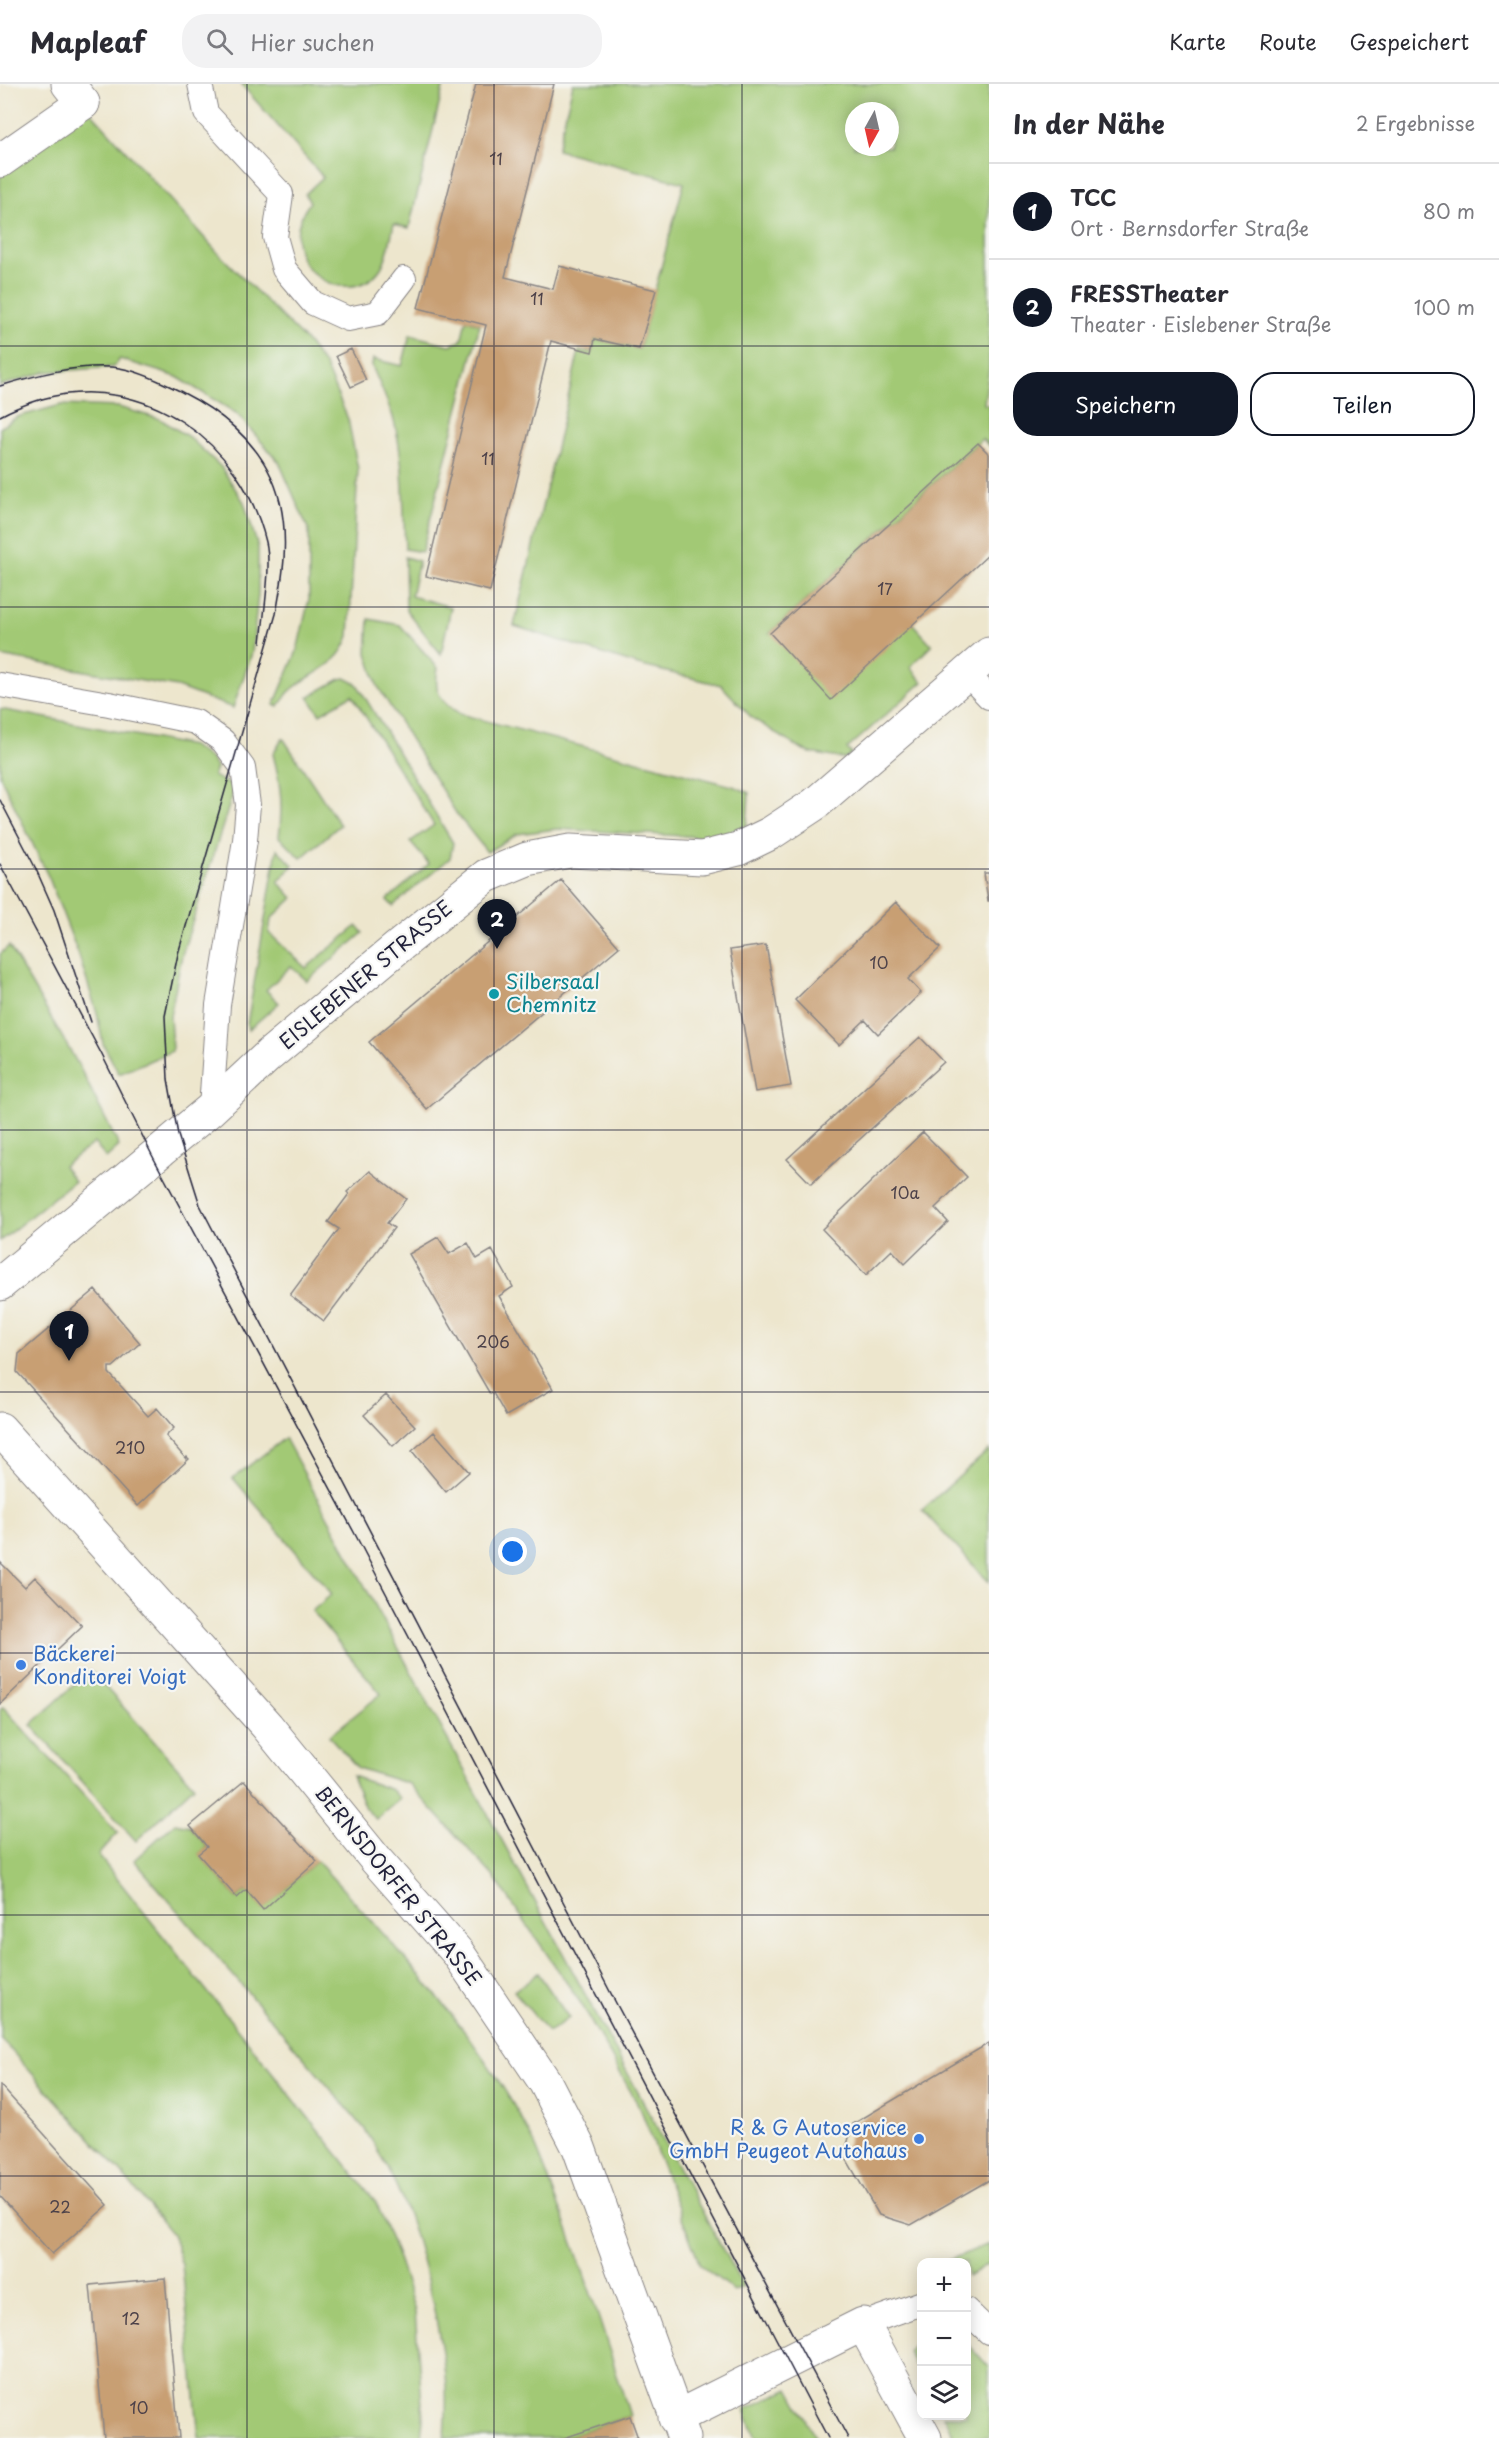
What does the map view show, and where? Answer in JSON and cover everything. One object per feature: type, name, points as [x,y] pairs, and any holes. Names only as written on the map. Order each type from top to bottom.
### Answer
[{"type":"street","points":[[0,161],[76,93]]},
{"type":"street","name":"EISLEBENER STRASSE","points":[[0,1284],[211,1108],[269,1055],[372,968],[486,876],[527,859],[570,851],[702,858],[738,849],[771,833],[815,804],[981,675]]},
{"type":"street","name":"BERNSDORFER STRASSE","points":[[0,1429],[267,1726],[376,1860],[465,1963],[545,2082],[579,2148],[619,2254],[679,2428],[863,2324]]},
{"type":"street","points":[[863,2324],[925,2438]]},
{"type":"lane","points":[[200,84],[206,113],[281,194],[275,237],[284,269],[313,303],[348,319],[378,314],[404,279]]},
{"type":"lane","points":[[0,685],[196,722],[223,741],[243,768],[248,805],[245,840],[218,1005],[211,1108]]},
{"type":"lane","points":[[863,2324],[917,2304]]},
{"type":"lane","points":[[968,2312],[989,2332]]},
{"type":"green space","points":[[241,84],[444,84],[409,228],[394,224],[384,263],[367,281],[350,286],[333,284],[317,276],[304,263],[298,245],[299,225],[310,202],[305,194],[323,177]]},
{"type":"green space","points":[[573,84],[989,84],[989,368],[984,404],[989,405],[989,446],[982,439],[770,633],[913,624],[932,645],[910,667],[923,682],[847,749],[852,754],[845,759],[810,753],[796,746],[752,718],[721,685],[638,665],[514,626],[579,351],[592,352],[595,339],[639,349],[684,183],[557,150]]},
{"type":"green space","points":[[83,103],[218,253],[307,342],[325,366],[348,419],[358,469],[349,636],[344,647],[331,662],[298,684],[278,707],[274,705],[297,651],[309,599],[309,531],[279,462],[236,413],[177,377],[120,359],[113,367],[46,372],[0,386],[0,161]]},
{"type":"green space","points":[[466,320],[480,324],[422,552],[405,549],[403,481],[399,447],[392,414],[372,366],[373,359],[402,366],[410,335],[450,345],[461,341]]},
{"type":"green space","points":[[61,405],[118,407],[160,419],[189,437],[221,467],[244,502],[258,547],[258,594],[252,653],[233,708],[177,687],[0,656],[0,428],[17,417]]},
{"type":"green space","points":[[405,557],[419,561],[411,596],[451,607],[441,654],[406,610]]},
{"type":"green space","points":[[369,619],[400,625],[438,668],[437,690],[447,705],[460,714],[736,787],[749,793],[747,825],[719,838],[557,829],[517,834],[487,852],[456,813],[377,685],[367,653]]},
{"type":"green space","points":[[345,678],[357,684],[453,843],[450,858],[393,906],[387,900],[429,864],[410,842],[434,825],[352,695],[320,714],[308,697]]},
{"type":"green space","points":[[0,709],[192,746],[212,760],[216,768],[213,776],[235,787],[182,955],[170,1016],[172,1051],[119,1074],[103,1044],[97,1013],[79,956],[49,878],[0,776]]},
{"type":"green space","points":[[283,738],[340,825],[301,858],[279,837],[280,795],[273,754]]},
{"type":"green space","points":[[277,849],[293,865],[278,882],[293,898],[271,919],[269,933],[306,968],[357,926],[363,933],[307,981],[291,966],[266,990],[279,1003],[248,1030],[247,1024]]},
{"type":"green space","points":[[9,946],[78,1064],[119,1146],[106,1158],[94,1143],[63,1166],[74,1181],[0,1241],[0,954]]},
{"type":"green space","points":[[285,1438],[743,2287],[734,2291],[700,2265],[641,2110],[582,2005],[494,1877],[409,1784],[358,1768],[329,1736],[381,1694],[312,1611],[332,1594],[233,1478]]},
{"type":"green space","points":[[989,1450],[989,1582],[922,1510]]},
{"type":"green space","points":[[90,1670],[194,1786],[136,1841],[31,1725]]},
{"type":"green space","points":[[3,1707],[118,1833],[98,1855],[376,2202],[415,2311],[423,2418],[421,2438],[199,2438],[182,2265],[172,2234],[120,2171],[0,2038],[0,1710]]},
{"type":"green space","points":[[352,1776],[392,1790],[400,1799],[376,1819],[365,1808]]},
{"type":"green space","points":[[175,1823],[190,1826],[207,1847],[199,1854],[237,1898],[246,1890],[263,1909],[317,1861],[404,1957],[459,2024],[508,2096],[537,2148],[566,2223],[630,2416],[563,2438],[445,2438],[446,2388],[437,2325],[418,2244],[396,2186],[364,2128],[134,1860]]},
{"type":"green space","points":[[538,1973],[569,2018],[548,2032],[514,1991]]},
{"type":"green space","points":[[989,2244],[989,2263],[971,2274],[971,2258],[954,2258]]},
{"type":"green space","points":[[917,2339],[917,2370],[908,2351]]},
{"type":"green space","points":[[971,2347],[989,2367],[989,2438],[955,2438],[945,2420],[971,2420]]},
{"type":"green space","points":[[789,2388],[816,2438],[756,2438],[745,2410]]},
{"type":"building","points":[[476,84],[554,84],[505,277],[553,289],[559,266],[656,290],[639,349],[595,339],[592,352],[551,341],[490,591],[426,576],[486,325],[418,308]]},
{"type":"building","points":[[351,349],[366,380],[351,387],[336,356]]},
{"type":"building","points":[[978,443],[989,454],[989,554],[831,700],[770,633]]},
{"type":"building","points":[[984,873],[989,873],[989,901],[988,901]]},
{"type":"building","name":"Silbersaal Chemnitz","points":[[561,880],[619,947],[427,1109],[369,1042]]},
{"type":"building","points":[[896,902],[940,948],[908,979],[921,993],[878,1034],[865,1020],[839,1045],[795,1000]]},
{"type":"building","points":[[766,945],[791,1086],[755,1092],[730,950]]},
{"type":"building","points":[[920,1037],[944,1062],[811,1184],[787,1159]]},
{"type":"building","points":[[923,1132],[967,1177],[935,1208],[948,1222],[905,1264],[892,1250],[866,1275],[822,1229]]},
{"type":"building","points":[[370,1171],[406,1199],[387,1223],[394,1228],[324,1321],[290,1295],[339,1229],[328,1222],[349,1194],[347,1192]]},
{"type":"building","points":[[438,1237],[449,1254],[468,1243],[477,1259],[492,1250],[513,1287],[499,1296],[553,1389],[506,1416],[493,1393],[490,1394],[409,1254]]},
{"type":"building","points":[[95,1290],[140,1343],[113,1367],[109,1367],[109,1373],[148,1416],[157,1408],[174,1428],[166,1436],[186,1459],[187,1457],[189,1459],[138,1506],[17,1372],[19,1354]]},
{"type":"building","points":[[386,1395],[415,1426],[393,1446],[364,1415]]},
{"type":"building","points":[[434,1432],[469,1472],[446,1492],[412,1451]]},
{"type":"building","name":"Bäckerei Konditorei Voigt","points":[[0,1562],[25,1587],[35,1577],[82,1626],[0,1704]]},
{"type":"building","points":[[244,1781],[317,1861],[263,1910],[246,1890],[237,1898],[198,1854],[207,1847],[190,1826]]},
{"type":"building","name":"R & G Autoservice GmbH Peugeot Autohaus","points":[[989,2043],[989,2180],[911,2225],[879,2215],[844,2155],[853,2124]]},
{"type":"building","points":[[0,2085],[108,2205],[52,2254],[0,2196]]},
{"type":"building","points":[[165,2278],[179,2438],[104,2438],[90,2285]]},
{"type":"building","points":[[630,2416],[638,2438],[564,2438]]},
{"type":"tram line","points":[[0,386],[69,369],[111,367],[138,373],[182,392],[219,415],[251,444],[273,481],[283,516],[285,545],[276,614],[178,954],[165,1016],[168,1079],[178,1135],[200,1205],[617,2005],[848,2438]]},
{"type":"tram line","points":[[0,416],[42,399],[80,393],[117,395],[151,406],[183,422],[211,445],[235,474],[254,506],[266,542],[268,578],[261,643]]},
{"type":"tram line","points":[[0,800],[35,867],[54,910],[91,1022]]},
{"type":"tram line","points":[[0,864],[102,1055],[152,1155],[356,1536],[828,2438]]},
{"type":"place","name":"FRESSTheater","points":[[497,949]]},
{"type":"place","name":"Silbersaal Chemnitz","points":[[494,994]]},
{"type":"place","name":"TCC","points":[[69,1361]]},
{"type":"place","name":"Bäckerei Konditorei Voigt","points":[[21,1665]]},
{"type":"place","name":"R & G Autoservice GmbH Peugeot Autohaus","points":[[919,2139]]}]
